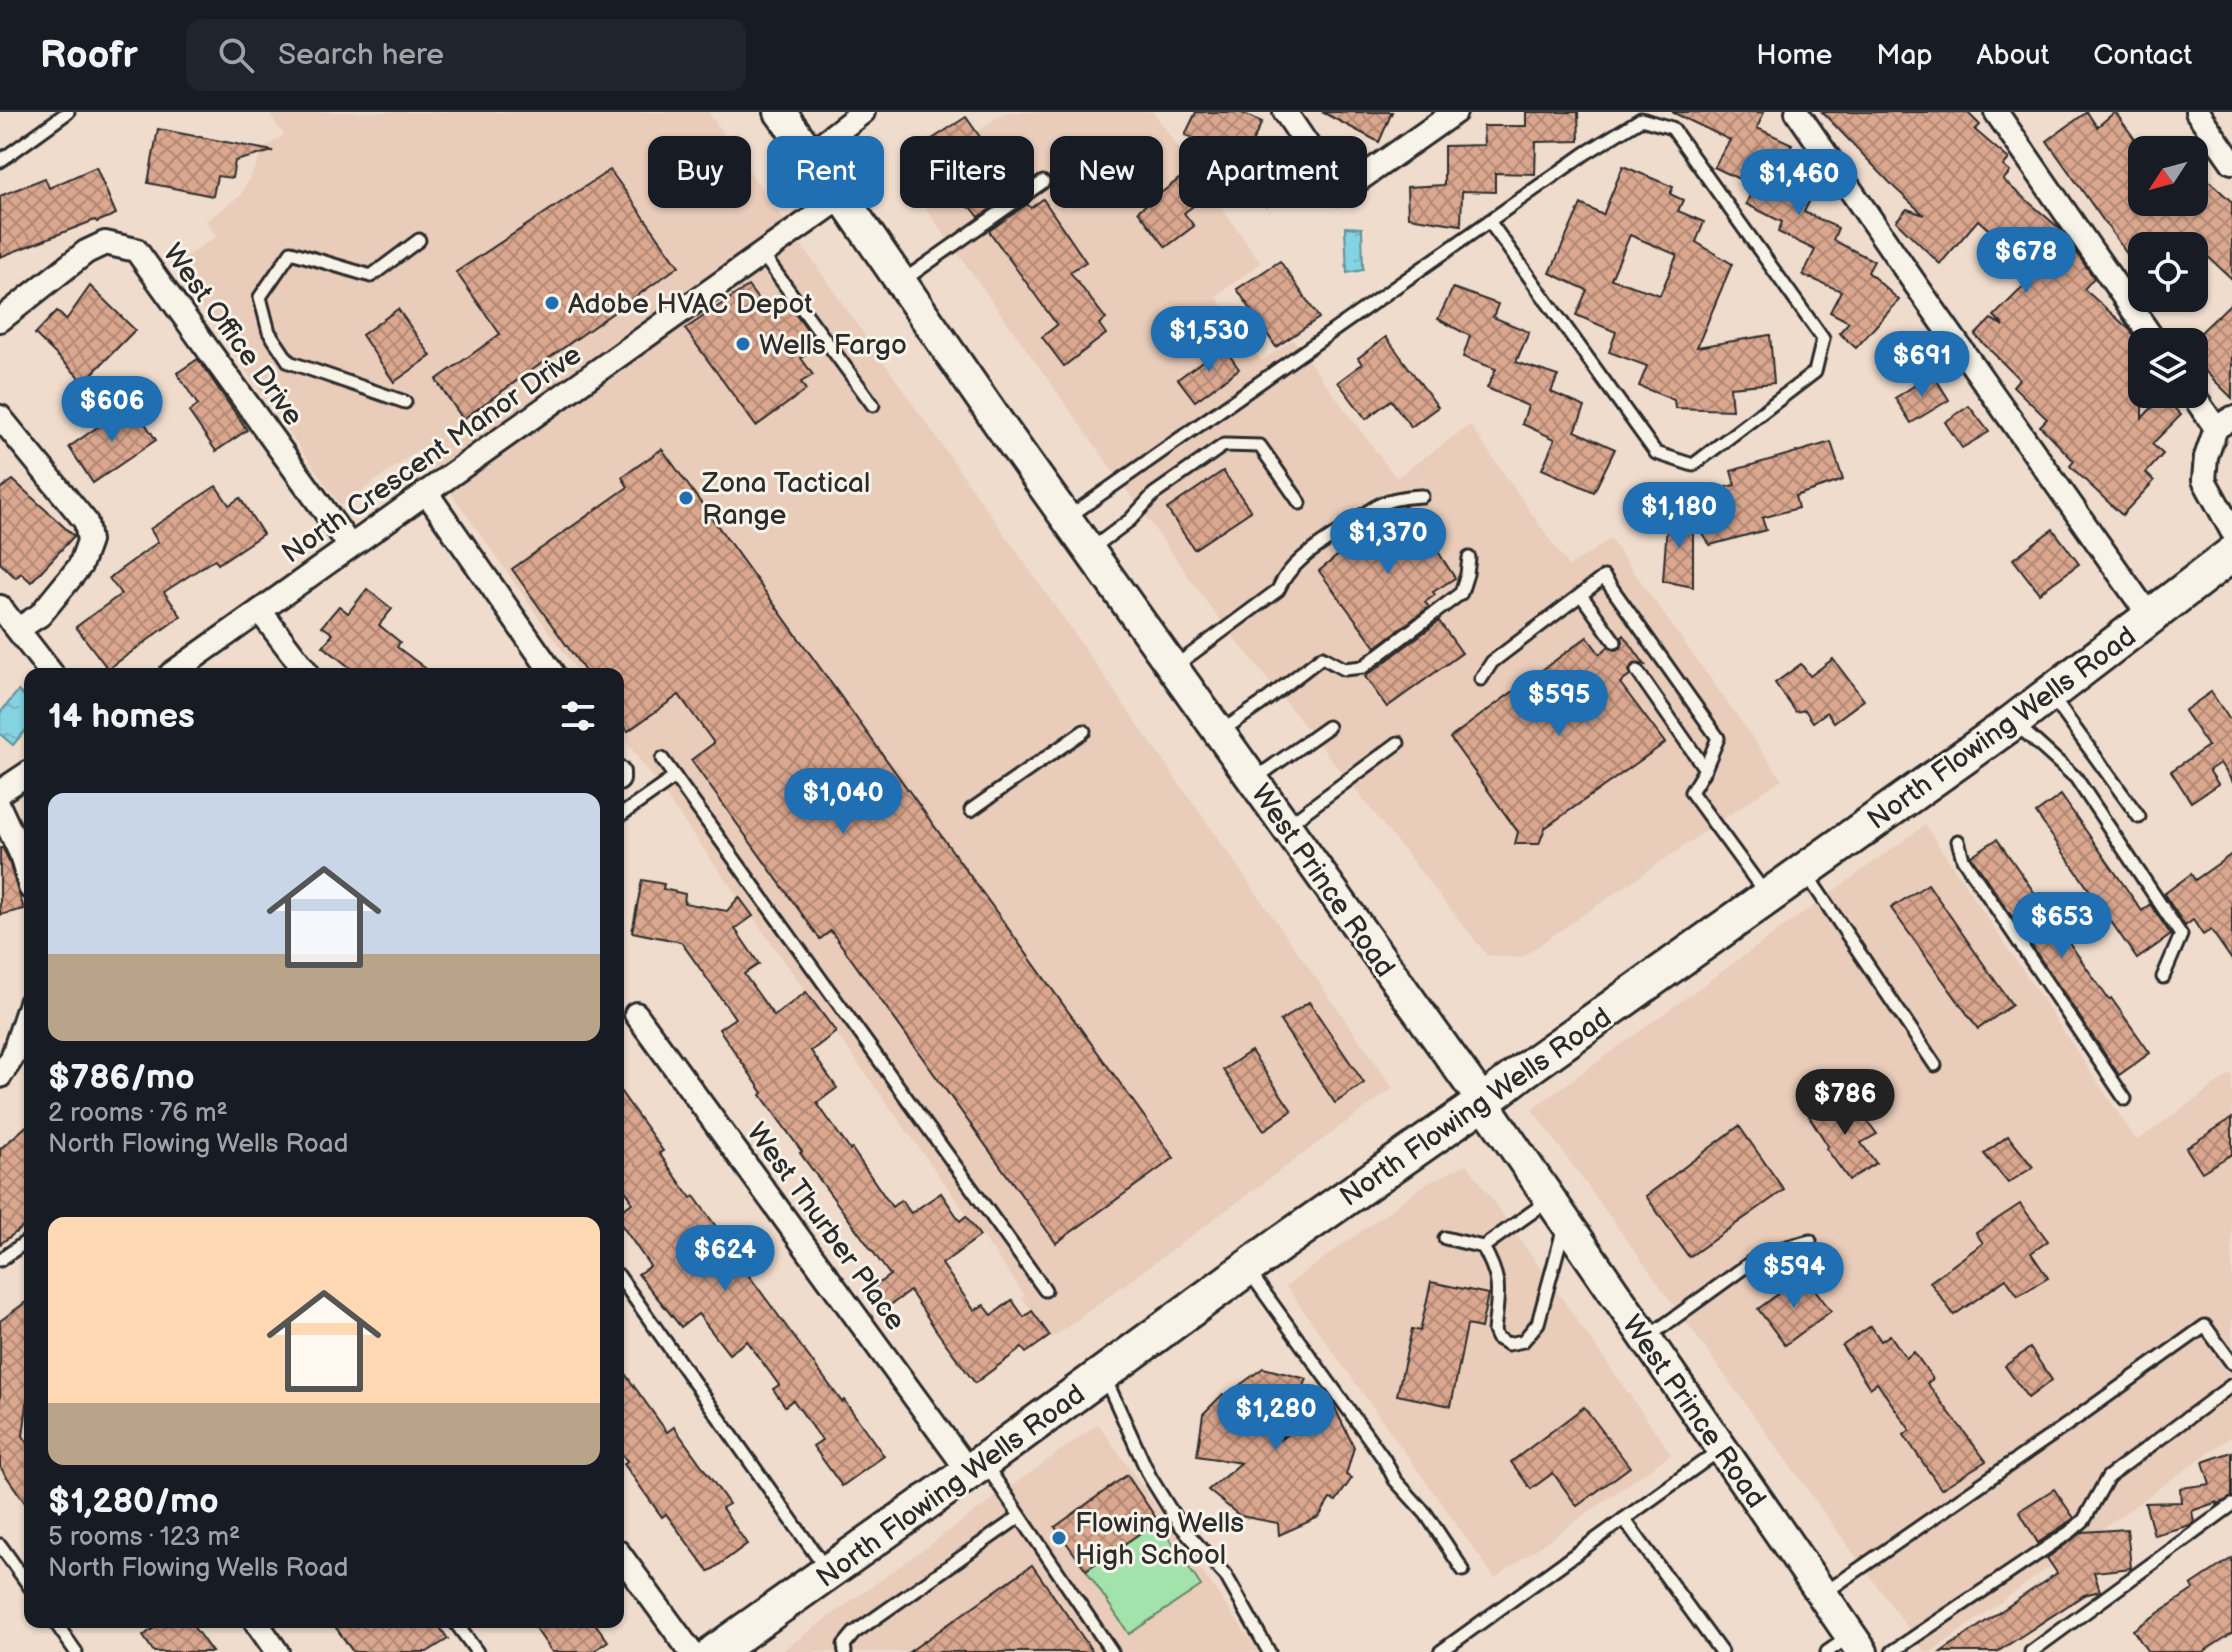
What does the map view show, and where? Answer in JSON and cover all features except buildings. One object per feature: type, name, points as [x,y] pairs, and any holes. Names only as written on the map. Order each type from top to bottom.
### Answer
[{"type":"main road","name":"West Prince Road","points":[[780,112],[798,136]]},
{"type":"main road","name":"West Prince Road","points":[[850,208],[1483,1102],[1822,1594],[1846,1647]]},
{"type":"main road","name":"North Flowing Wells Road","points":[[715,1652],[2013,722],[2232,554]]},
{"type":"street","points":[[832,136],[863,112]]},
{"type":"street","points":[[1285,112],[1340,193],[1455,112]]},
{"type":"street","points":[[1797,112],[2150,617]]},
{"type":"street","points":[[1996,112],[2145,328]]},
{"type":"street","points":[[2197,112],[2232,162]]},
{"type":"street","name":"North Crescent Manor Drive","points":[[179,668],[827,208]]},
{"type":"street","name":"West Office Drive","points":[[0,320],[86,252],[105,243],[136,250],[350,546]]},
{"type":"street","points":[[2207,408],[2224,423],[2206,457],[2204,480],[2232,531]]},
{"type":"street","points":[[0,417],[86,522],[89,541],[80,566],[40,615],[18,629]]},
{"type":"street","points":[[426,492],[549,668]]},
{"type":"street","points":[[0,607],[47,668]]},
{"type":"street","points":[[260,611],[303,668]]},
{"type":"street","points":[[0,792],[24,776]]},
{"type":"street","points":[[0,809],[24,865]]},
{"type":"street","name":"West Thurber Place","points":[[636,1014],[976,1467]]},
{"type":"street","points":[[0,1076],[12,1058],[24,1021]]},
{"type":"street","points":[[624,1560],[691,1652]]},
{"type":"street","points":[[260,1628],[277,1652]]},
{"type":"lane","points":[[0,161],[68,112]]},
{"type":"lane","points":[[1067,518],[1489,221],[1586,153],[1641,119],[1672,128],[1823,339],[1815,372],[1693,465],[1656,453],[1489,221]]},
{"type":"lane","points":[[901,283],[1043,182]]},
{"type":"lane","points":[[405,402],[289,362],[269,332],[260,297],[291,252],[371,276],[419,240]]},
{"type":"lane","points":[[762,254],[873,405]]},
{"type":"lane","points":[[1090,550],[1130,520],[1154,494],[1224,445],[1260,446],[1300,503]]},
{"type":"lane","points":[[1173,668],[1278,590],[1291,568],[1356,520],[1379,505],[1404,497],[1422,496]]},
{"type":"lane","points":[[1220,732],[1322,657],[1344,669],[1363,667],[1461,593],[1469,558]]},
{"type":"lane","points":[[1481,679],[1492,662],[1604,577],[1718,738],[1691,792],[1768,898]]},
{"type":"lane","points":[[1581,595],[1615,642]]},
{"type":"lane","points":[[1637,671],[1705,769]]},
{"type":"lane","points":[[2050,694],[2139,817]]},
{"type":"lane","points":[[2013,722],[2076,778],[2181,935],[2163,977]]},
{"type":"lane","points":[[1253,780],[1328,727]]},
{"type":"lane","points":[[971,810],[1084,731]]},
{"type":"lane","points":[[1286,826],[1398,743]]},
{"type":"lane","points":[[662,759],[1045,1290]]},
{"type":"lane","points":[[624,813],[675,777]]},
{"type":"lane","points":[[1958,841],[1963,859],[2125,1099]]},
{"type":"lane","points":[[1805,872],[1935,1065]]},
{"type":"lane","points":[[1483,1247],[1494,1266],[1498,1284],[1494,1331],[1497,1338],[1508,1344],[1523,1341],[1538,1323],[1558,1211]]},
{"type":"lane","points":[[1445,1238],[1483,1247],[1558,1211]]},
{"type":"lane","points":[[1646,1338],[1764,1253],[1810,1241]]},
{"type":"lane","points":[[0,1260],[24,1243]]},
{"type":"lane","points":[[1247,1269],[1384,1459],[1395,1480],[1426,1514],[1463,1570]]},
{"type":"lane","points":[[624,1283],[829,1572]]},
{"type":"lane","points":[[1822,1594],[2205,1326],[2232,1363]]},
{"type":"lane","points":[[1104,1374],[1150,1477],[1179,1524],[1226,1576],[1269,1652]]},
{"type":"lane","points":[[1892,1652],[2070,1532],[2084,1520],[2108,1477],[2232,1385]]},
{"type":"lane","points":[[1440,1652],[1721,1449]]},
{"type":"lane","points":[[976,1467],[1019,1517],[1112,1652]]},
{"type":"lane","points":[[2031,1652],[2232,1505]]},
{"type":"lane","points":[[845,1652],[844,1645],[854,1633],[1019,1517]]},
{"type":"lane","points":[[1624,1519],[1721,1652]]},
{"type":"lane","points":[[0,1545],[24,1579]]},
{"type":"lane","points":[[59,1628],[76,1652]]},
{"type":"lane","points":[[459,1628],[477,1652]]},
{"type":"shaded area","points":[[268,112],[708,112],[725,136],[648,136],[648,208],[751,208],[751,173],[767,196],[767,208],[775,208],[1393,1088],[1052,1338],[1022,1297],[1025,1295],[624,738],[624,668],[575,668],[420,449],[341,506],[172,266],[217,236],[206,221],[240,196],[266,147],[284,135]]},
{"type":"shaded area","points":[[1005,112],[1153,112],[1179,148],[1179,208],[1222,208],[1261,263],[1216,296],[1261,361],[1293,340],[1396,478],[1470,425],[1569,567],[1610,539],[1782,779],[1520,958],[1487,955],[1214,612],[926,208],[1034,208],[1034,136],[971,136]]},
{"type":"shaded area","points":[[1925,825],[2137,1141],[2232,1073],[2232,1436],[1931,1652],[1925,1652],[1532,1109]]},
{"type":"shaded area","points":[[1467,1164],[1671,1454],[1495,1578],[1286,1286],[1426,1184]]},
{"type":"shaded area","name":"Flowing Wells High School","points":[[1098,1424],[1259,1652],[780,1652]]},
{"type":"green space","points":[[1158,1521],[1201,1586],[1129,1634],[1086,1570]]},
{"type":"water","points":[[1345,227],[1362,228],[1363,270],[1347,273]]},
{"type":"water","points":[[18,691],[24,696],[24,732],[13,745],[0,734],[0,713]]},
{"type":"place","name":"Adobe HVAC Depot","points":[[552,303]]},
{"type":"place","name":"Wells Fargo","points":[[743,344]]},
{"type":"place","name":"Zona Tactical Range","points":[[686,498]]},
{"type":"place","name":"Flowing Wells High School","points":[[1059,1538]]}]
